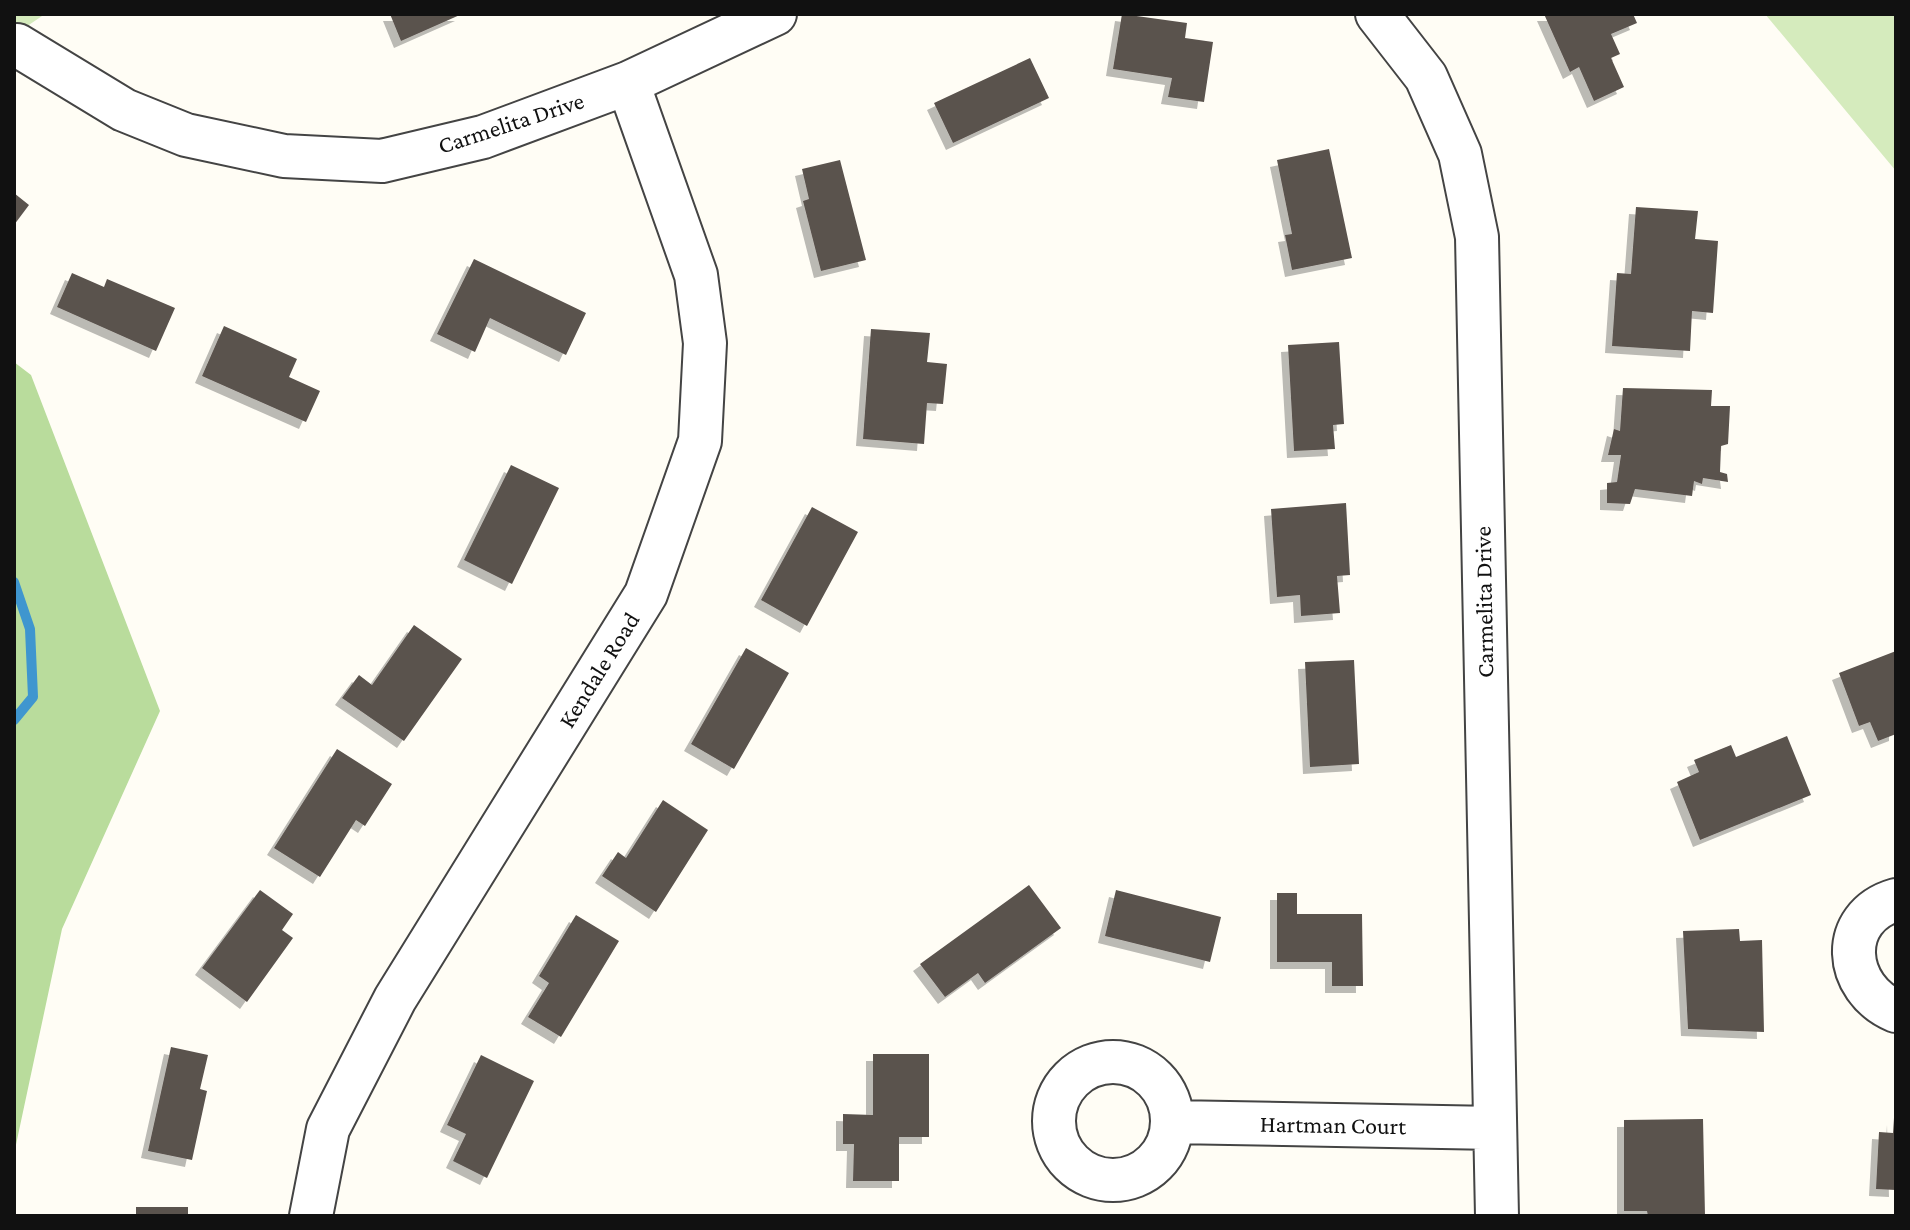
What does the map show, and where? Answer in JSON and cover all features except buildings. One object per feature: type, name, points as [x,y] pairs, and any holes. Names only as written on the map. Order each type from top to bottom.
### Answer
[{"type":"street","name":"Carmelita Drive","points":[[17,45],[124,110],[186,135],[284,156],[382,161],[483,137],[628,83],[775,14]]},
{"type":"street","name":"Carmelita Drive","points":[[1377,14],[1426,77],[1454,141],[1477,237],[1497,1216]]},
{"type":"street","name":"Kendale Road","points":[[311,1216],[328,1129],[395,999],[646,594],[700,441],[705,343],[696,275],[628,83]]},
{"type":"street","points":[[1896,900],[1877,908],[1865,920],[1854,950],[1859,982],[1869,995],[1896,1011]]},
{"type":"street","name":"Hartman Court","points":[[1172,1122],[1495,1128]]},
{"type":"green space","points":[[14,14],[45,14],[14,35]]},
{"type":"green space","points":[[1765,14],[1896,14],[1896,171]]},
{"type":"green space","points":[[14,362],[31,375],[160,711],[62,929],[14,1154]]},
{"type":"waterway","points":[[14,582],[30,629],[33,697],[14,720]]}]
